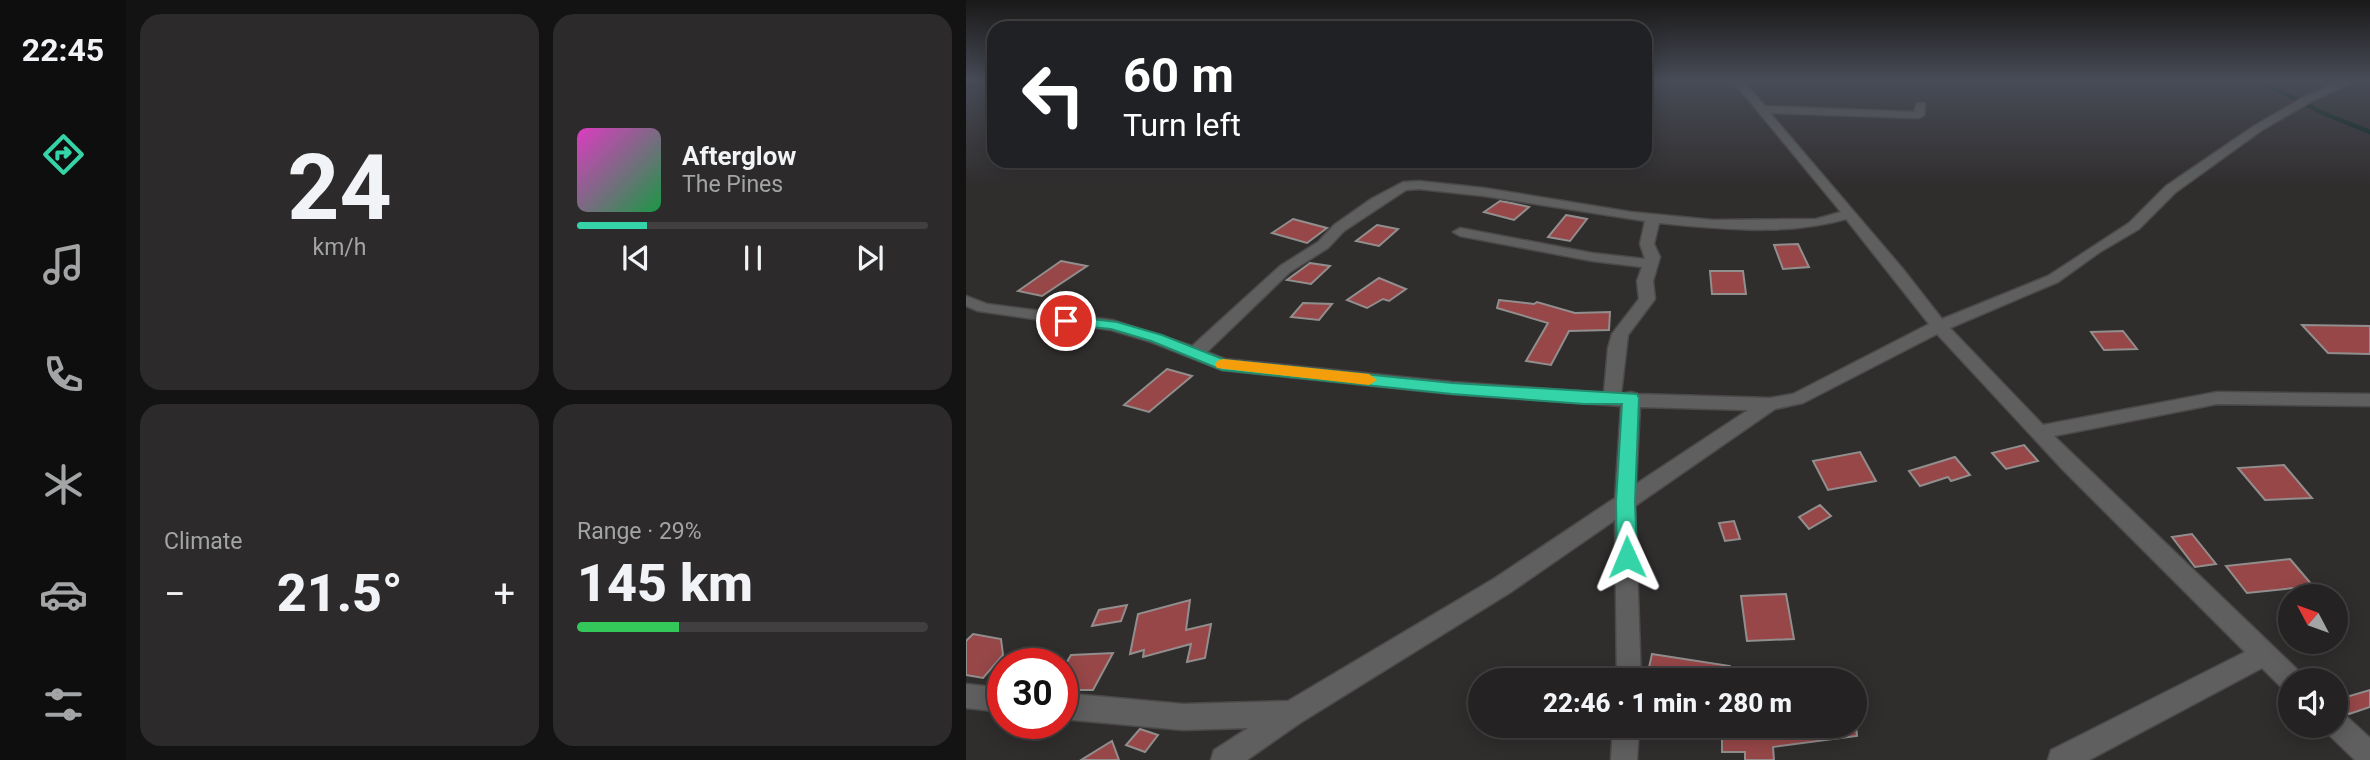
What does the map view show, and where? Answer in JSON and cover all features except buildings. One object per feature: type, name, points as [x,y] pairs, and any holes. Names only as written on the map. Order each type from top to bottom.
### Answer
[{"type":"street","points":[[1766,116],[1939,326],[2039,432],[2279,668]]},
{"type":"street","points":[[966,302],[984,308],[1112,325],[1157,338],[1222,365],[1464,389],[1770,404],[1797,400],[1939,326],[2053,279],[2095,249],[2134,226],[2171,189],[2278,116]]},
{"type":"street","points":[[1195,353],[1285,268],[1323,245],[1339,228],[1403,186],[1419,185],[1484,192],[1653,218],[1713,224],[1817,223],[1849,214]]},
{"type":"street","points":[[1629,668],[1622,398],[1616,369],[1616,348],[1620,334],[1635,318],[1647,299],[1645,281],[1653,257],[1647,244],[1653,218]]},
{"type":"street","points":[[1460,232],[1592,257],[1651,264]]},
{"type":"street","points":[[2039,432],[2217,398],[2370,400]]},
{"type":"street","points":[[1224,760],[1290,714],[1503,585],[1770,404]]},
{"type":"street","points":[[2060,760],[2265,654]]},
{"type":"street","points":[[966,696],[987,698]]},
{"type":"street","points":[[1078,707],[1183,717],[1290,714]]},
{"type":"street","points":[[2348,735],[2370,756]]},
{"type":"street","points":[[1624,760],[1625,738]]},
{"type":"waterway","points":[[2331,116],[2370,132]]},
{"type":"slow traffic","points":[[1223,365],[1369,380]]},
{"type":"route","points":[[1066,321],[1112,325],[1157,338],[1222,365],[1584,399],[1631,398],[1625,502],[1627,557]]}]
